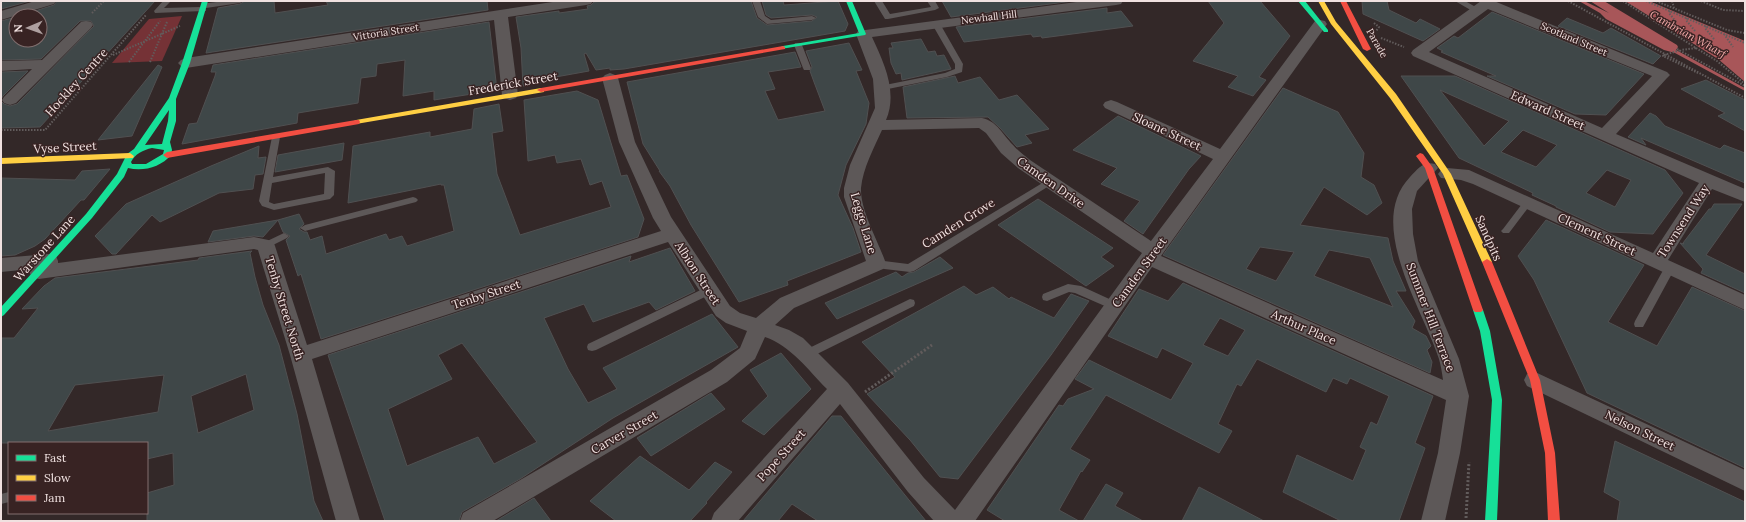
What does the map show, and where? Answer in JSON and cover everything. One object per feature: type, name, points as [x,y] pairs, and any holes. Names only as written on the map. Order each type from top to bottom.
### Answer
[{"type":"street","points":[[1,16],[48,1]]},
{"type":"street","name":"Vittoria Street","points":[[186,63],[500,14],[532,5],[586,1]]},
{"type":"street","points":[[849,1],[864,34]]},
{"type":"street","name":"Newhall Hill","points":[[864,34],[1116,1]]},
{"type":"street","points":[[1301,1],[1325,30]]},
{"type":"street","name":"Sandpits","points":[[1321,1],[1334,23],[1393,96],[1438,171],[1486,259],[1535,380],[1550,453],[1554,521]]},
{"type":"street","name":"Parade","points":[[1343,1],[1364,45],[1393,96]]},
{"type":"street","points":[[1418,53],[1482,7]]},
{"type":"street","name":"Scotland Street","points":[[1482,7],[1662,76],[1605,135]]},
{"type":"street","points":[[129,159],[138,150],[173,98],[186,63],[203,8]]},
{"type":"street","points":[[500,14],[510,95]]},
{"type":"street","points":[[10,100],[86,25]]},
{"type":"street","name":"Camden Street","points":[[961,521],[1114,306],[1223,157],[1325,30]]},
{"type":"street","name":"Frederick Street","points":[[138,150],[157,145],[167,152],[276,137],[864,34]]},
{"type":"street","name":"Legge Lane","points":[[759,327],[787,302],[876,264],[872,248],[853,196],[852,184],[858,165],[884,108],[883,88],[877,65],[864,34]]},
{"type":"street","name":"Edward Street","points":[[1418,53],[1745,196]]},
{"type":"street","points":[[1,66],[46,64]]},
{"type":"street","name":"Albion Street","points":[[610,78],[627,142],[662,218],[723,311],[733,318],[782,335],[796,344],[807,354],[845,396],[916,485],[949,521]]},
{"type":"street","points":[[135,178],[153,165],[167,152],[166,142],[172,121],[173,98]]},
{"type":"street","name":"Sloane Street","points":[[1111,105],[1223,157]]},
{"type":"street","name":"Camden Drive","points":[[877,125],[982,123],[992,129],[1007,149],[1024,164],[1151,255]]},
{"type":"street","name":"Sandpits","points":[[1416,149],[1438,171],[1485,331],[1497,400],[1492,521]]},
{"type":"street","name":"Vyse Street","points":[[1,161],[129,159],[129,166],[137,168],[153,165]]},
{"type":"street","name":"Warstone Lane","points":[[1,313],[89,216],[121,175],[129,159]]},
{"type":"street","name":"Clement Street","points":[[1438,171],[1463,174],[1528,202],[1745,303]]},
{"type":"street","name":"Summer Hill Terrace","points":[[1433,521],[1449,453],[1458,396],[1449,359],[1409,261],[1404,234],[1403,208],[1409,190],[1438,171]]},
{"type":"street","name":"Townsend Way","points":[[1663,265],[1709,180]]},
{"type":"street","name":"Warstone Lane","points":[[89,216],[124,187]]},
{"type":"street","name":"Tenby Street","points":[[300,355],[672,234]]},
{"type":"street","name":"Tenby Street North","points":[[1,264],[44,266],[254,243],[266,246],[300,355],[348,521]]},
{"type":"street","name":"Arthur Place","points":[[1151,255],[1458,396]]},
{"type":"street","name":"Carver Street","points":[[472,521],[719,376],[748,353],[759,327]]},
{"type":"street","name":"Nelson Street","points":[[1535,380],[1745,481]]},
{"type":"street","name":"Pope Street","points":[[723,521],[845,396]]},
{"type":"lane","points":[[167,1],[158,11],[203,8],[240,1]]},
{"type":"lane","points":[[756,1],[762,17],[770,22],[812,18]]},
{"type":"lane","points":[[878,1],[888,17],[935,8],[931,1]]},
{"type":"lane","points":[[1459,1],[1482,7]]},
{"type":"lane","points":[[883,88],[947,75],[959,70],[959,64],[936,24]]},
{"type":"lane","points":[[798,45],[807,68]]},
{"type":"lane","points":[[268,181],[328,170],[330,171],[330,191],[327,197],[269,207],[265,204],[264,201],[276,137]]},
{"type":"lane","name":"Camden Grove","points":[[876,264],[910,268],[1049,182]]},
{"type":"lane","points":[[305,228],[413,200]]},
{"type":"lane","points":[[1506,231],[1528,202]]},
{"type":"lane","points":[[264,246],[284,236]]},
{"type":"lane","points":[[1639,324],[1663,265]]},
{"type":"lane","points":[[1046,297],[1068,288],[1077,289],[1114,306]]},
{"type":"lane","points":[[592,347],[710,290]]},
{"type":"lane","points":[[807,354],[910,303]]},
{"type":"path","points":[[1568,1],[1702,73],[1745,98]]},
{"type":"path","points":[[1623,1],[1717,61],[1745,85]]},
{"type":"path","points":[[1646,1],[1745,43]]},
{"type":"path","points":[[1656,1],[1727,30],[1745,33]]},
{"type":"path","points":[[1672,1],[1675,8]]},
{"type":"path","points":[[1701,1],[1723,10],[1745,11]]},
{"type":"path","points":[[112,55],[163,34],[203,8]]},
{"type":"path","points":[[1670,11],[1669,12],[1678,23]]},
{"type":"path","name":"Hockley Centre","points":[[1,130],[45,130],[149,12]]},
{"type":"path","points":[[1688,19],[1693,16]]},
{"type":"path","points":[[150,62],[163,34],[168,17]]},
{"type":"path","points":[[129,62],[162,18]]},
{"type":"path","points":[[1688,19],[1686,20],[1696,31]]},
{"type":"path","points":[[1706,26],[1705,28],[1714,39]]},
{"type":"path","points":[[1724,34],[1723,35],[1733,47]]},
{"type":"path","points":[[1380,37],[1418,53]]},
{"type":"path","points":[[1696,48],[1681,50],[1663,56],[1689,70],[1702,73]]},
{"type":"path","points":[[1677,49],[1745,85]]},
{"type":"path","points":[[845,396],[932,345]]},
{"type":"shaded area","points":[[182,16],[162,61],[112,63],[149,19]]},
{"type":"water","points":[[1579,1],[1584,1],[1609,13],[1590,1],[1604,1],[1677,45],[1678,47],[1676,50],[1745,88],[1745,91],[1675,53],[1664,50],[1606,19],[1600,13]]},
{"type":"water","name":"Cambrian Wharf","points":[[1625,1],[1649,1],[1745,41],[1745,82],[1718,59]]},
{"type":"building","points":[[1,1],[30,1],[1,9]]},
{"type":"building","points":[[57,1],[155,1],[40,127],[1,128],[1,101],[10,106],[17,104],[94,26],[91,21],[80,21],[41,59],[1,60],[1,21],[8,19],[8,48],[48,48],[48,8],[44,8],[54,5]]},
{"type":"building","points":[[245,1],[274,1],[275,13],[328,5],[326,1],[487,1],[488,10],[206,53],[218,8],[240,4]]},
{"type":"building","points":[[751,1],[757,18],[767,25],[812,21],[817,17],[812,15],[771,18],[766,15],[762,1],[783,1],[784,5],[838,1],[848,24],[845,31],[624,69],[610,70],[610,68],[596,70],[586,53],[584,54],[589,71],[550,78],[556,80],[523,86],[521,48],[516,17],[559,11],[559,13],[588,9],[587,6],[594,2]]},
{"type":"building","points":[[942,1],[1073,1],[951,17]]},
{"type":"building","points":[[1208,1],[1260,1],[1290,36],[1259,77],[1266,80],[1253,96],[1228,87],[1238,76],[1193,61],[1224,23]]},
{"type":"building","points":[[1362,1],[1387,1],[1389,10],[1416,23],[1420,19],[1440,29],[1423,41],[1363,14]]},
{"type":"building","points":[[1107,8],[1107,13],[1121,11],[1133,26],[1042,38],[1041,36],[1033,37],[1031,34],[964,42],[956,27]]},
{"type":"building","points":[[1492,12],[1644,74],[1606,115],[1575,114],[1487,76],[1496,76],[1441,52],[1443,51],[1437,48],[1454,36],[1458,38]]},
{"type":"building","points":[[1567,18],[1603,33],[1611,28],[1661,56],[1653,64],[1558,26]]},
{"type":"building","points":[[489,22],[497,90],[434,100],[434,91],[403,96],[405,60],[377,64],[376,76],[361,78],[358,103],[298,113],[297,123],[182,144],[189,124],[197,123],[215,76],[216,72],[211,72],[213,65]]},
{"type":"building","points":[[921,39],[928,52],[935,51],[937,56],[944,55],[951,69],[902,80],[901,73],[896,74],[891,63],[889,48],[893,48],[891,43]]},
{"type":"building","points":[[849,43],[862,70],[856,71],[869,103],[866,124],[846,165],[838,195],[853,228],[861,252],[787,281],[788,285],[739,302],[691,225],[670,186],[643,144],[627,82],[795,52],[801,67],[768,72],[775,89],[765,91],[778,120],[825,111],[810,71],[812,67],[806,51]]},
{"type":"building","points":[[158,65],[162,67],[132,136],[98,140]]},
{"type":"building","points":[[28,71],[3,96],[1,99],[1,72]]},
{"type":"building","points":[[955,76],[958,83],[980,77],[999,100],[1017,95],[1049,129],[1025,135],[1032,143],[1017,147],[988,117],[907,118],[903,87]]},
{"type":"building","points":[[1401,76],[1455,76],[1665,170],[1683,193],[1653,234],[1610,232],[1556,207],[1532,195],[1533,193],[1459,158]],"holes":[[[1440,90],[1509,121],[1484,146]],[[1523,130],[1557,145],[1536,167],[1501,152]],[[1607,170],[1631,180],[1615,207],[1586,193]]]},
{"type":"building","points":[[1706,80],[1745,100],[1745,131],[1718,116],[1725,113],[1681,89]]},
{"type":"building","points":[[1283,88],[1338,112],[1364,153],[1361,177],[1374,185],[1382,203],[1367,215],[1324,187],[1300,225],[1388,238],[1393,261],[1406,291],[1396,291],[1415,321],[1412,328],[1426,336],[1431,346],[1427,350],[1432,362],[1430,373],[1163,255]],"holes":[[[1260,247],[1294,252],[1276,281],[1246,269]],[[1329,250],[1370,258],[1393,307],[1314,276]]]},
{"type":"building","points":[[577,91],[598,100],[621,176],[627,175],[644,219],[638,237],[321,339],[301,274],[298,276],[286,240],[290,236],[283,232],[278,220],[299,214],[304,224],[299,229],[307,232],[310,240],[322,236],[326,254],[386,234],[389,240],[402,236],[407,246],[454,231],[444,185],[441,184],[348,203],[353,146],[430,132],[430,137],[472,129],[474,109],[499,104],[503,131],[492,133],[497,174],[520,235],[611,207],[602,181],[590,185],[581,159],[557,163],[555,155],[528,161],[524,100]]},
{"type":"building","points":[[1650,113],[1656,116],[1665,126],[1720,149],[1724,145],[1745,153],[1745,183],[1641,138],[1646,145],[1628,137]]},
{"type":"building","points":[[1118,116],[1201,156],[1189,169],[1143,234],[1124,221],[1140,201],[1101,184],[1117,168],[1073,150]]},
{"type":"building","points":[[344,143],[342,160],[275,172],[278,155]]},
{"type":"building","points":[[259,146],[258,158],[266,157],[263,174],[255,175],[253,189],[219,193],[160,222],[152,215],[116,254],[112,254],[95,236],[126,204]]},
{"type":"building","points":[[110,169],[84,200],[81,200],[45,239],[35,246],[15,255],[1,256],[1,178],[75,180],[82,171]]},
{"type":"building","points":[[1038,199],[1113,248],[1101,257],[1114,266],[1086,286],[998,225]]},
{"type":"building","points":[[1714,204],[1742,204],[1706,255],[1745,274],[1745,293],[1701,273],[1703,269],[1680,243],[1684,244],[1683,243]]},
{"type":"building","points":[[278,220],[263,237],[254,236],[208,242],[213,231]]},
{"type":"building","points":[[1546,220],[1644,265],[1608,322],[1657,346],[1692,287],[1745,311],[1745,468],[1587,393],[1534,280],[1518,256]]},
{"type":"building","points":[[670,248],[695,291],[656,310],[649,302],[593,322],[584,304],[544,318],[568,369],[588,403],[617,389],[603,368],[712,314],[738,347],[613,418],[520,479],[462,512],[459,521],[385,521],[328,355],[631,256],[629,262]],"holes":[[[462,343],[537,442],[494,464],[478,437],[407,466],[388,409],[452,379],[438,355]]]},
{"type":"building","points":[[252,251],[250,253],[255,277],[263,305],[279,345],[297,414],[314,501],[323,521],[147,521],[148,493],[174,485],[173,453],[148,459],[148,442],[1,443],[1,338],[14,338],[38,308],[22,309],[44,286],[55,278],[198,260],[199,258]],"holes":[[[246,374],[254,410],[198,433],[191,396]],[[164,375],[158,412],[48,431],[75,385]]]},
{"type":"building","points":[[940,257],[953,268],[837,319],[825,303],[896,272],[902,277]]},
{"type":"building","points":[[1183,283],[1433,396],[1415,443],[1425,448],[1399,521],[1341,521],[1283,492],[1297,455],[1353,481],[1366,450],[1360,447],[1371,422],[1377,425],[1389,396],[1350,378],[1347,384],[1333,378],[1326,392],[1257,359],[1241,386],[1237,384],[1218,424],[1232,431],[1219,453],[1106,395],[1070,449],[1090,460],[1082,472],[1081,471],[1059,510],[1079,521],[1005,521],[987,510],[1059,405],[1063,406],[1068,399],[1094,389],[1075,379],[1089,360],[1171,400],[1193,363],[1162,348],[1157,358],[1108,336],[1139,289],[1168,301]],"holes":[[[1220,318],[1245,330],[1228,356],[1203,345]]]},
{"type":"building","points":[[964,286],[976,295],[993,287],[1009,299],[1011,297],[1054,318],[1071,294],[1089,301],[1051,355],[958,479],[940,477],[910,440],[867,394],[895,377],[862,342]]},
{"type":"building","points":[[781,353],[811,389],[764,435],[742,421],[768,396],[750,370]]},
{"type":"building","points":[[711,393],[725,409],[651,456],[637,438]]},
{"type":"building","points":[[832,416],[841,416],[926,521],[818,521],[792,504],[778,521],[743,521]]},
{"type":"building","points":[[1615,441],[1745,502],[1745,521],[1617,521],[1620,501],[1604,492]]},
{"type":"building","points":[[640,456],[689,490],[715,462],[732,472],[690,521],[616,521],[590,501]]},
{"type":"building","points":[[1106,484],[1123,493],[1115,506],[1143,521],[1083,521]]},
{"type":"building","points":[[1199,487],[1264,521],[1182,521]]},
{"type":"building","points":[[534,498],[551,521],[496,521]]},
{"type":"traffic: fast","points":[[138,150],[173,98],[186,63],[205,1]]},
{"type":"traffic: fast","points":[[783,48],[863,34],[849,1]]},
{"type":"traffic: fast","points":[[1301,1],[1326,31]]},
{"type":"traffic: fast","points":[[127,162],[129,166],[144,167],[167,155],[168,150],[166,142],[172,121],[173,100]]},
{"type":"traffic: fast","points":[[1,313],[89,216],[121,175],[130,156],[142,148],[152,146],[162,146],[166,148]]},
{"type":"traffic: fast","points":[[1478,310],[1485,331],[1497,400],[1491,521]]},
{"type":"traffic: slow","points":[[1321,1],[1333,23],[1393,96],[1447,174],[1487,262]]},
{"type":"traffic: slow","points":[[356,122],[541,90]]},
{"type":"traffic: slow","points":[[1,161],[130,156]]},
{"type":"traffic: jam","points":[[1343,1],[1367,49]]},
{"type":"traffic: jam","points":[[541,90],[783,48]]},
{"type":"traffic: jam","points":[[167,155],[356,122]]},
{"type":"traffic: jam","points":[[1420,156],[1429,168],[1478,310]]},
{"type":"traffic: jam","points":[[1487,262],[1535,380],[1550,453],[1554,521]]}]
